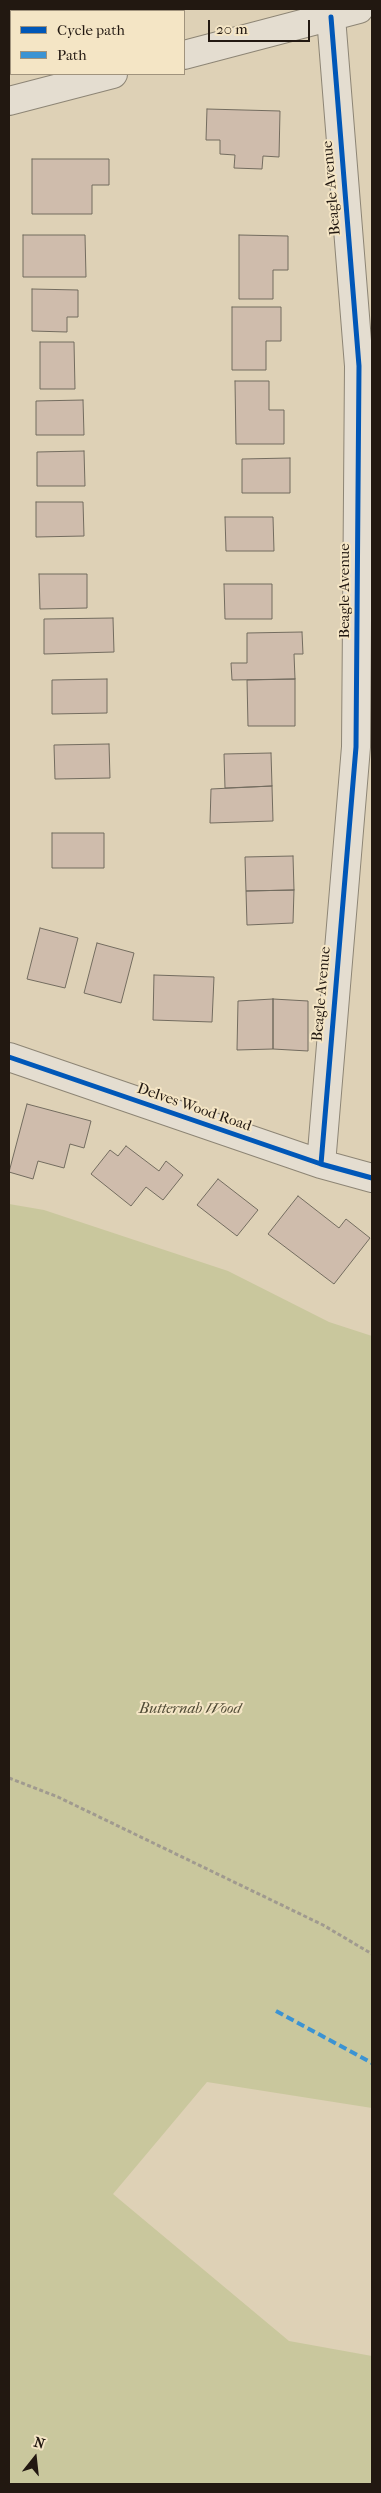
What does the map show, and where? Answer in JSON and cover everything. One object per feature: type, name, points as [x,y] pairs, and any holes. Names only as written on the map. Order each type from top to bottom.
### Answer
[{"type":"street","points":[[185,55],[359,9]]},
{"type":"street","name":"Beagle Avenue","points":[[320,1164],[356,747],[359,366],[331,17]]},
{"type":"street","points":[[9,101],[109,75]]},
{"type":"street","name":"Delves Wood Road","points":[[9,1057],[320,1164],[372,1178]]},
{"type":"path","points":[[9,1778],[58,1796],[314,1921],[372,1954]]},
{"type":"green space","name":"Butternab Wood","points":[[9,1204],[44,1210],[228,1271],[329,1322],[372,1336],[372,2108],[207,2082],[113,2194],[289,2341],[372,2356],[372,2484],[9,2484]]},
{"type":"building","points":[[10,9],[56,9],[56,10]]},
{"type":"building","points":[[102,9],[102,10],[56,10]]},
{"type":"building","points":[[207,109],[280,111],[279,157],[263,156],[262,169],[234,168],[235,155],[220,154],[220,140],[206,140]]},
{"type":"building","points":[[32,159],[109,159],[109,185],[92,185],[92,214],[32,214]]},
{"type":"building","points":[[23,235],[85,235],[86,277],[23,277]]},
{"type":"building","points":[[239,235],[288,236],[288,270],[273,270],[273,299],[239,299]]},
{"type":"building","points":[[32,289],[78,290],[78,317],[67,317],[67,332],[32,331]]},
{"type":"building","points":[[232,307],[281,307],[281,341],[266,341],[266,370],[232,370]]},
{"type":"building","points":[[40,342],[74,342],[75,389],[40,389]]},
{"type":"building","points":[[235,381],[269,381],[269,410],[284,410],[284,444],[236,444]]},
{"type":"building","points":[[83,400],[84,435],[36,435],[36,401]]},
{"type":"building","points":[[84,451],[85,486],[37,486],[37,452]]},
{"type":"building","points":[[290,458],[290,493],[242,493],[242,459]]},
{"type":"building","points":[[36,502],[83,502],[84,536],[36,537]]},
{"type":"building","points":[[225,517],[273,517],[274,551],[226,551]]},
{"type":"building","points":[[39,574],[87,574],[87,608],[40,609]]},
{"type":"building","points":[[224,584],[272,584],[272,619],[225,619]]},
{"type":"building","points":[[113,618],[114,652],[44,654],[44,619]]},
{"type":"building","points":[[302,632],[303,654],[294,654],[295,679],[232,680],[231,663],[247,663],[247,633]]},
{"type":"building","points":[[107,679],[107,713],[52,714],[52,680]]},
{"type":"building","points":[[295,679],[295,726],[248,726],[247,680]]},
{"type":"building","points":[[109,744],[110,778],[55,779],[54,745]]},
{"type":"building","points":[[271,753],[272,786],[225,788],[224,754]]},
{"type":"building","points":[[272,786],[273,821],[210,823],[211,789]]},
{"type":"building","points":[[52,833],[104,833],[104,868],[52,868]]},
{"type":"building","points":[[293,856],[294,890],[246,891],[245,857]]},
{"type":"building","points":[[294,890],[293,923],[247,925],[246,891]]},
{"type":"building","points":[[40,928],[78,938],[65,988],[27,979]]},
{"type":"building","points":[[97,943],[134,953],[121,1003],[84,993]]},
{"type":"building","points":[[154,975],[214,977],[212,1022],[153,1020]]},
{"type":"building","points":[[273,999],[273,1049],[237,1050],[238,1001]]},
{"type":"building","points":[[273,999],[308,1001],[308,1051],[273,1049]]},
{"type":"building","points":[[27,1104],[91,1121],[84,1148],[70,1144],[64,1168],[38,1161],[33,1179],[9,1172]]},
{"type":"building","points":[[126,1146],[159,1171],[166,1161],[183,1175],[163,1200],[146,1187],[131,1206],[91,1174],[110,1150],[118,1156]]},
{"type":"building","points":[[218,1179],[258,1210],[237,1236],[197,1205]]},
{"type":"building","points":[[298,1196],[339,1228],[346,1219],[370,1238],[334,1284],[268,1234]]},
{"type":"marked path","points":[[276,2011],[372,2063]]},
{"type":"cycle path","points":[[321,1164],[356,747],[359,366],[331,17]]},
{"type":"cycle path","points":[[9,1057],[321,1164],[372,1178]]}]
